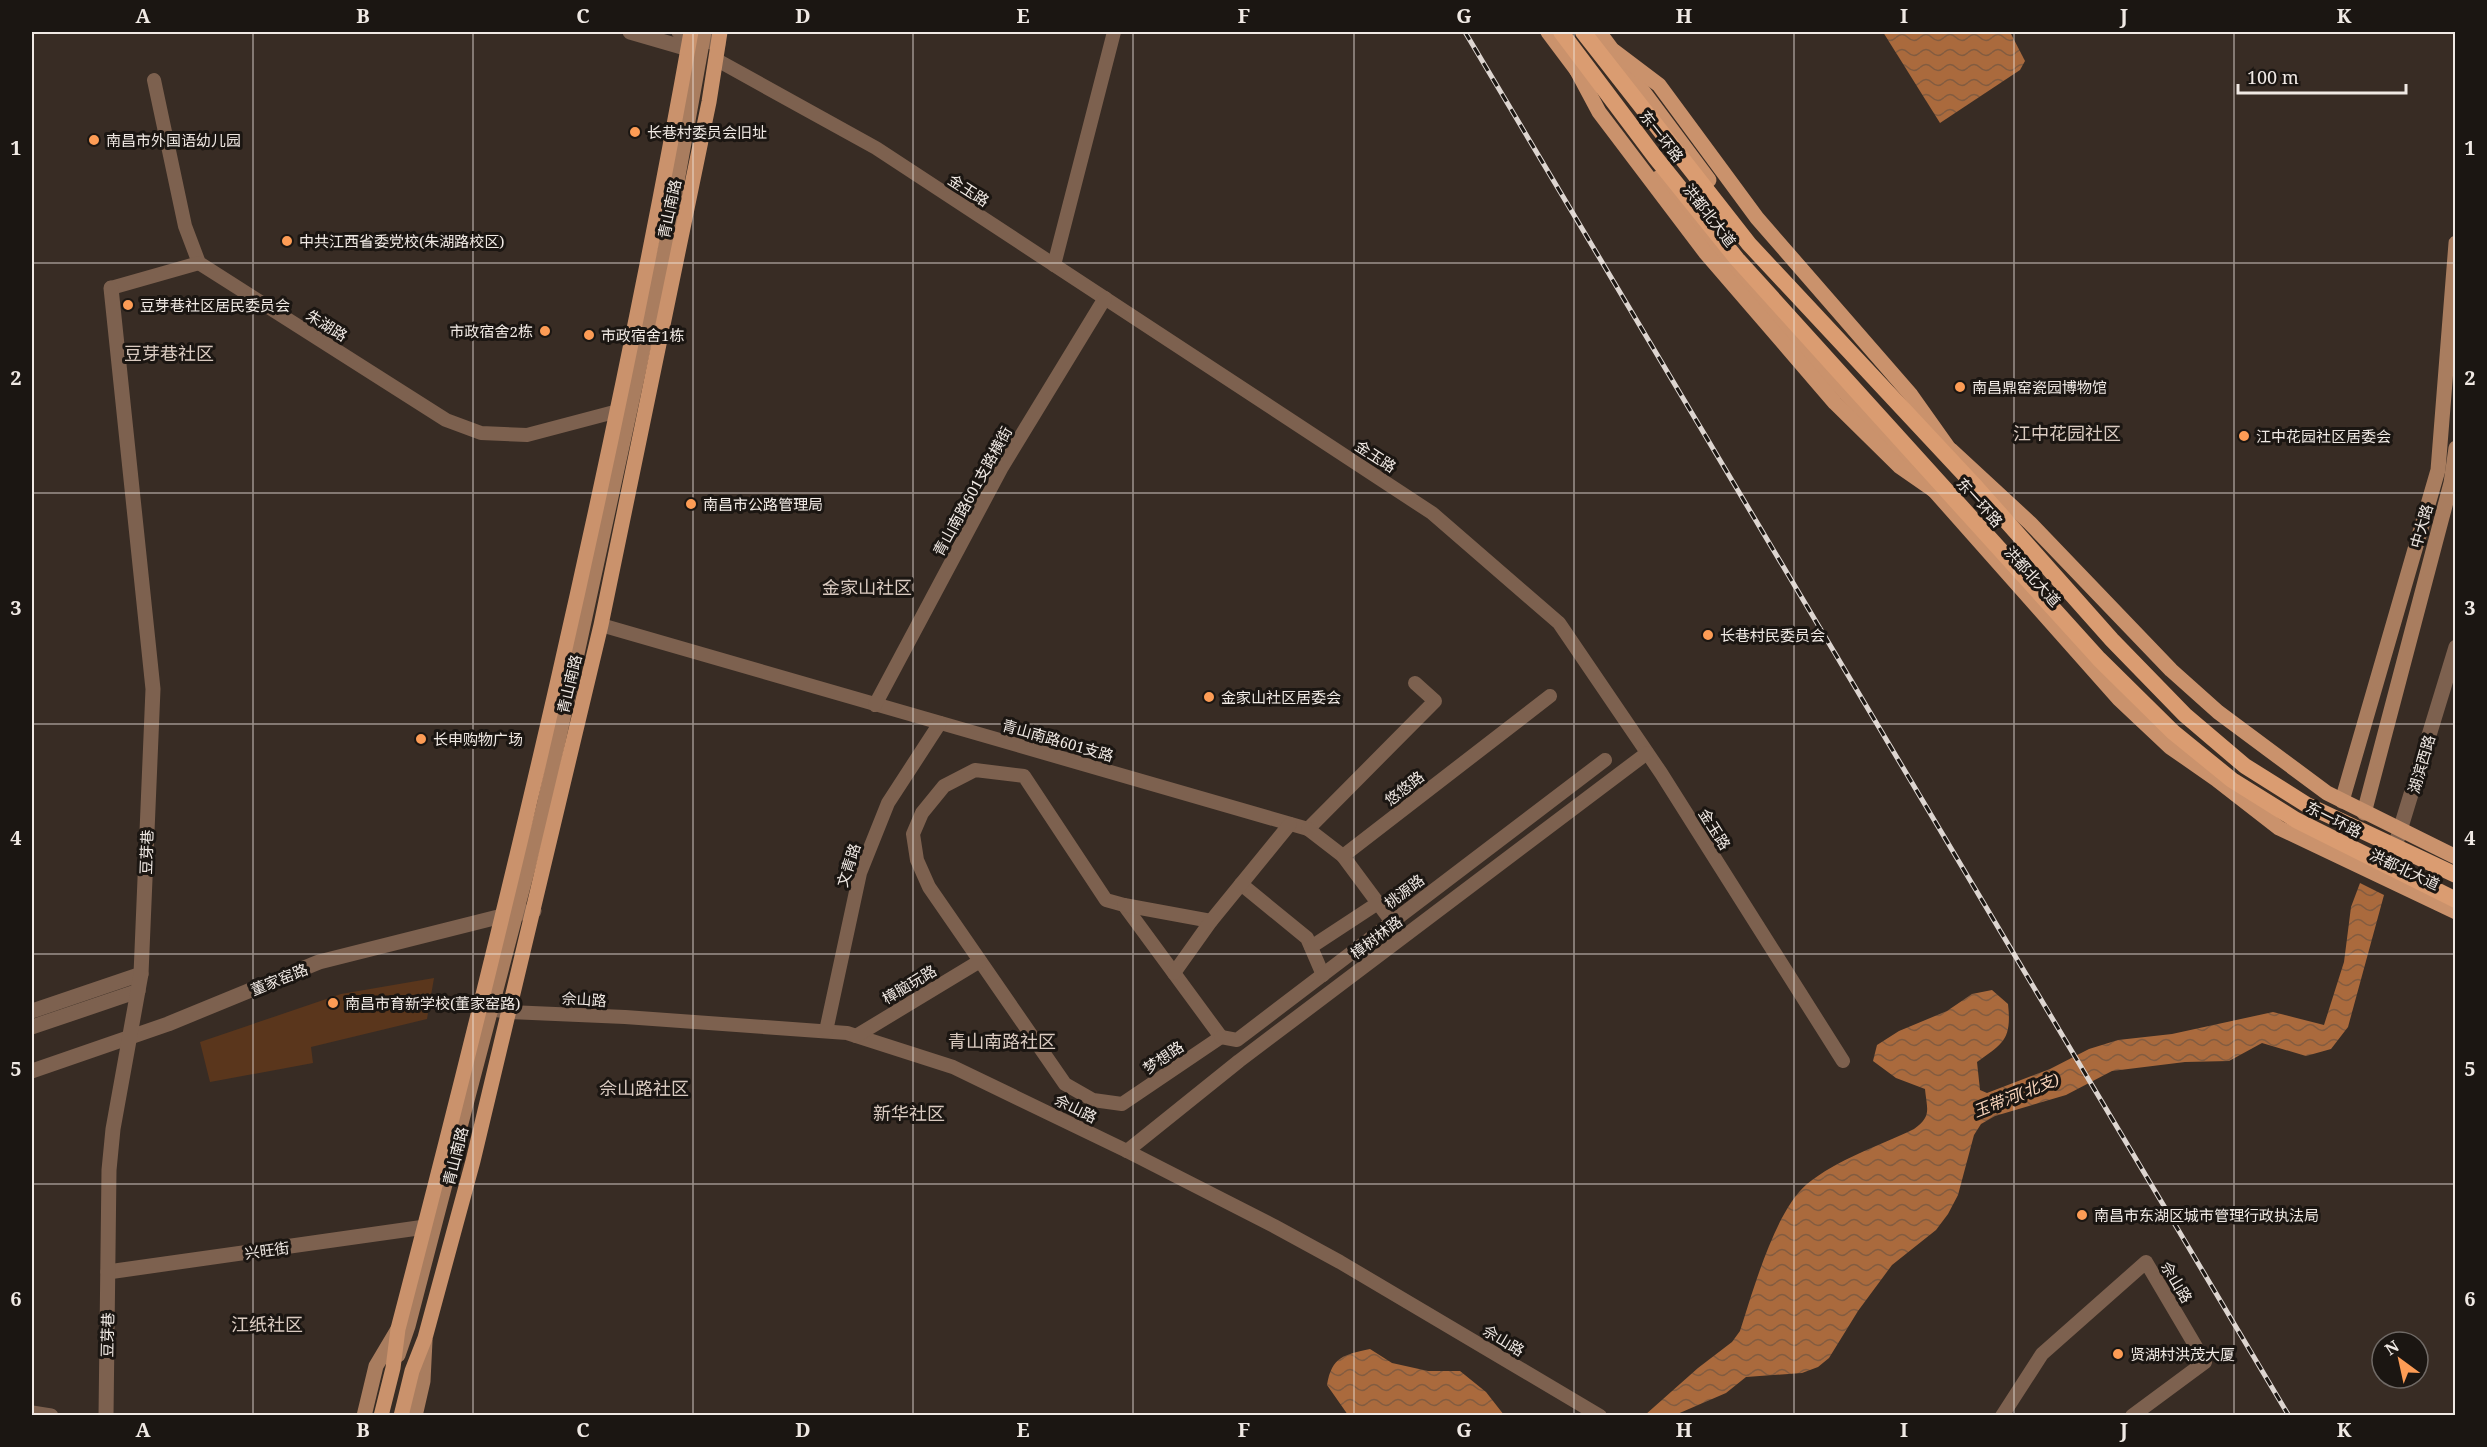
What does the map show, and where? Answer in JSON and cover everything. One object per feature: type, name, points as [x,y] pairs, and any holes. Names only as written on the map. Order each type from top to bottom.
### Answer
[{"type":"highway","name":"东一环路","points":[[1561,32],[1655,157],[1737,259],[2099,659],[2173,732],[2232,780],[2296,820],[2456,900]]},
{"type":"highway","name":"东一环路","points":[[1583,32],[1749,244],[1976,487],[2112,640],[2185,715],[2245,765],[2307,805],[2456,875]]},
{"type":"main road","name":"洪都北大道","points":[[1548,32],[1721,259],[1892,443],[2119,699],[2170,747],[2279,828],[2456,912]]},
{"type":"main road","name":"洪都北大道","points":[[1599,32],[1721,196],[1767,253],[1938,439],[2030,523],[2179,677],[2218,712],[2327,793],[2456,857]]},
{"type":"main road","name":"青山南路","points":[[381,1416],[393,1368],[398,1329],[425,1227],[495,1009],[518,914],[618,411],[702,41]]},
{"type":"main road","name":"青山南路","points":[[401,1416],[412,1371],[425,1338],[473,1161],[495,1009],[518,914],[601,625],[702,41]]},
{"type":"main road","points":[[518,914],[558,769],[623,487],[702,41]]},
{"type":"main road","points":[[1614,51],[1659,85],[1756,218],[1911,395],[1976,487]]},
{"type":"main road","points":[[1576,69],[1599,112],[1705,252],[1835,403],[1899,466],[1964,512]]},
{"type":"main road","name":"中大路","points":[[2342,801],[2438,470],[2456,243]]},
{"type":"main road","name":"中大路","points":[[2364,813],[2451,483],[2456,448]]},
{"type":"main road","points":[[393,1368],[406,1333],[495,1009]]},
{"type":"main road","points":[[412,1371],[414,1336],[495,1009]]},
{"type":"main road","name":"青山南路","points":[[364,1416],[376,1366],[398,1329]]},
{"type":"main road","name":"青山南路","points":[[415,1416],[423,1381],[425,1338]]},
{"type":"street","points":[[630,32],[702,41]]},
{"type":"street","points":[[1054,265],[1114,32]]},
{"type":"street","name":"金玉路","points":[[702,41],[876,148],[1432,513],[1559,622],[1647,753],[1843,1061]]},
{"type":"street","points":[[111,288],[199,263],[185,226],[154,80]]},
{"type":"street","name":"朱湖路","points":[[199,263],[446,420],[472,430],[481,433],[527,435],[618,411]]},
{"type":"street","name":"豆芽巷","points":[[106,1416],[109,1170],[141,974],[153,689],[111,288]]},
{"type":"street","name":"青山南路601支路横街","points":[[875,705],[1002,467],[1105,298]]},
{"type":"street","name":"青山南路601支路","points":[[601,625],[1308,829]]},
{"type":"street","name":"湖滨西路","points":[[2385,879],[2402,831],[2456,647]]},
{"type":"street","points":[[1392,922],[1343,856],[1308,829],[1435,701],[1415,683]]},
{"type":"street","name":"悠悠路","points":[[1343,856],[1550,696]]},
{"type":"street","name":"文青路","points":[[826,1031],[860,873],[888,803],[940,723]]},
{"type":"street","name":"樟树林路","points":[[1127,1151],[1239,1061],[1647,753]]},
{"type":"street","name":"桃源路","points":[[1221,1037],[1237,1040],[1605,760]]},
{"type":"street","name":"梦想路","points":[[975,770],[1024,776],[1106,900],[1124,905],[1221,1037],[1122,1104],[1093,1100],[1065,1084],[929,887],[917,860],[913,834],[922,813],[944,786],[975,770]]},
{"type":"street","points":[[1174,973],[1211,921],[1290,824]]},
{"type":"street","points":[[1241,884],[1307,938],[1323,975]]},
{"type":"street","points":[[1311,947],[1378,903]]},
{"type":"street","points":[[1124,905],[1211,921]]},
{"type":"street","name":"董家窑路","points":[[32,1071],[168,1024],[319,962],[518,914]]},
{"type":"street","name":"樟脑玩路","points":[[856,1036],[980,961]]},
{"type":"street","points":[[32,1011],[141,974]]},
{"type":"street","points":[[32,1027],[138,991]]},
{"type":"street","name":"佘山路","points":[[495,1009],[826,1031],[856,1036],[953,1067],[1127,1151],[1340,1262],[1600,1416]]},
{"type":"street","points":[[1221,1037],[1239,1061]]},
{"type":"street","name":"兴旺街","points":[[108,1272],[425,1227]]},
{"type":"street","name":"佘山路","points":[[2002,1416],[2042,1354],[2146,1262],[2205,1362],[2132,1416]]},
{"type":"street","points":[[32,1413],[51,1416]]},
{"type":"shaded area","points":[[434,978],[427,1019],[311,1047],[313,1063],[210,1082],[200,1042],[341,994]]},
{"type":"water","points":[[1883,32],[2010,32],[2025,61],[2020,70],[1940,123]]},
{"type":"water","name":"玉带河(北支)","points":[[2360,883],[2384,895],[2348,1027],[2331,1049],[2306,1056],[2262,1043],[2229,1061],[2185,1062],[2112,1071],[2066,1095],[1995,1116],[1981,1124],[1974,1135],[1958,1195],[1948,1214],[1936,1230],[1892,1265],[1858,1311],[1829,1358],[1818,1367],[1802,1373],[1746,1377],[1726,1393],[1675,1415],[1645,1415],[1698,1368],[1732,1342],[1740,1331],[1766,1253],[1795,1196],[1807,1184],[1832,1167],[1914,1129],[1924,1120],[1927,1112],[1925,1089],[1896,1078],[1873,1061],[1877,1045],[1899,1031],[1947,1011],[1972,994],[1992,990],[2008,1004],[2009,1016],[2004,1039],[1977,1062],[1980,1090],[1987,1093],[2050,1069],[2089,1049],[2118,1040],[2172,1034],[2273,1012],[2324,1025],[2344,962],[2351,907]]},
{"type":"water","points":[[1370,1349],[1392,1363],[1428,1371],[1460,1371],[1486,1392],[1504,1415],[1348,1415],[1327,1385],[1329,1375],[1341,1358]]},
{"type":"railway","points":[[1465,32],[2289,1416]]},
{"type":"place","name":"长巷村委员会旧址","points":[[635,132]]},
{"type":"place","name":"南昌市外国语幼儿园","points":[[94,140]]},
{"type":"place","name":"中共江西省委党校(朱湖路校区)","points":[[287,241]]},
{"type":"place","name":"豆芽巷社区居民委员会","points":[[128,305]]},
{"type":"place","name":"市政宿舍2栋","points":[[545,331]]},
{"type":"place","name":"市政宿舍1栋","points":[[589,335]]},
{"type":"place","name":"南昌鼎窑瓷园博物馆","points":[[1960,387]]},
{"type":"place","name":"江中花园社区居委会","points":[[2244,436]]},
{"type":"place","name":"南昌市公路管理局","points":[[691,504]]},
{"type":"place","name":"长巷村民委员会","points":[[1708,635]]},
{"type":"place","name":"金家山社区居委会","points":[[1209,697]]},
{"type":"place","name":"长申购物广场","points":[[421,739]]},
{"type":"place","name":"南昌市育新学校(董家窑路)","points":[[333,1003]]},
{"type":"place","name":"南昌市东湖区城市管理行政执法局","points":[[2082,1215]]},
{"type":"place","name":"贤湖村洪茂大厦","points":[[2118,1354]]},
{"type":"district","name":"豆芽巷社区","points":[[169,353]]},
{"type":"district","name":"江中花园社区","points":[[2067,433]]},
{"type":"district","name":"金家山社区","points":[[867,587]]},
{"type":"district","name":"青山南路社区","points":[[1002,1041]]},
{"type":"district","name":"佘山路社区","points":[[644,1088]]},
{"type":"district","name":"新华社区","points":[[909,1113]]},
{"type":"district","name":"江纸社区","points":[[267,1324]]}]
